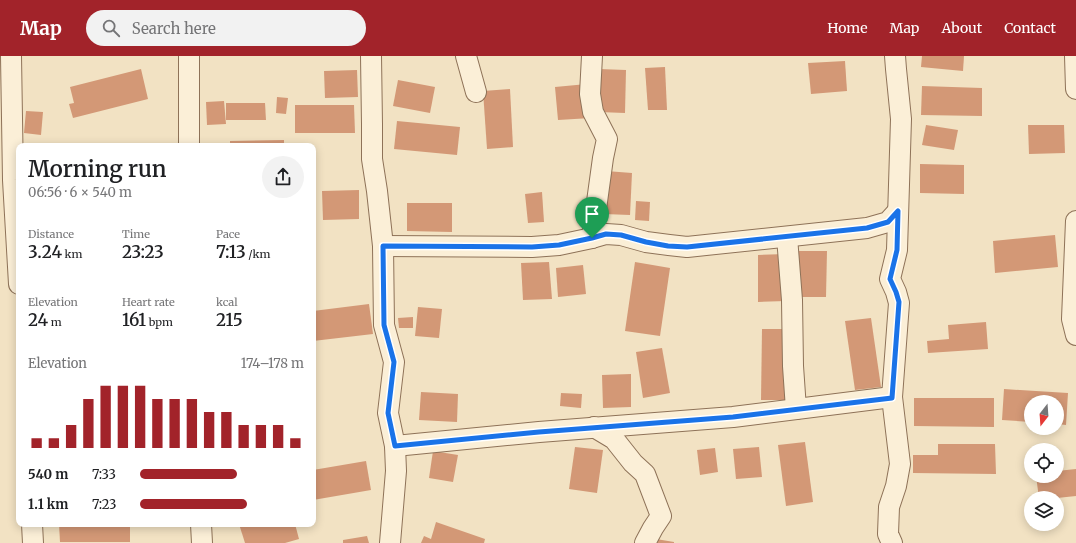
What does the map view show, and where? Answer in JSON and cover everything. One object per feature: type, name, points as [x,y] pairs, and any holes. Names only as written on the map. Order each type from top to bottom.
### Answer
[{"type":"street","points":[[12,56],[13,180],[16,232]]},
{"type":"street","points":[[189,56],[189,143]]},
{"type":"street","points":[[371,56],[372,159],[383,246],[384,325],[394,362],[388,413],[395,446],[396,471],[390,543]]},
{"type":"street","points":[[466,56],[476,92]]},
{"type":"street","points":[[592,56],[590,94],[593,112],[607,139],[592,238]]},
{"type":"street","points":[[892,543],[888,534],[889,506],[896,486],[900,464],[892,398],[899,302],[890,279],[897,250],[901,119],[895,56]]},
{"type":"street","points":[[1075,56],[1076,89]]},
{"type":"street","points":[[383,246],[532,247],[559,245],[606,234],[621,235],[668,246],[687,247],[867,228],[888,222],[898,211]]},
{"type":"street","points":[[1076,221],[1072,319],[1076,335]]},
{"type":"street","points":[[787,237],[792,300],[793,366],[796,409]]},
{"type":"street","points":[[395,446],[594,427],[733,417],[892,398]]},
{"type":"street","points":[[594,427],[614,439],[633,463],[645,474],[661,516],[645,543]]},
{"type":"street","points":[[32,527],[33,543]]},
{"type":"street","points":[[201,527],[202,543]]},
{"type":"building","points":[[922,56],[964,56],[963,71],[921,67]]},
{"type":"building","points":[[845,61],[847,91],[811,94],[808,63]]},
{"type":"building","points":[[665,67],[667,110],[648,110],[645,68]]},
{"type":"building","points":[[141,69],[148,99],[73,118],[69,104],[74,103],[70,87]]},
{"type":"building","points":[[599,69],[626,70],[625,113],[599,112]]},
{"type":"building","points":[[357,70],[358,97],[325,98],[324,71]]},
{"type":"building","points":[[398,80],[435,87],[430,113],[393,106]]},
{"type":"building","points":[[587,84],[591,118],[558,120],[555,87]]},
{"type":"building","points":[[922,86],[982,88],[982,116],[921,115]]},
{"type":"building","points":[[510,89],[513,147],[487,149],[483,91]]},
{"type":"building","points":[[277,97],[288,98],[286,114],[276,113]]},
{"type":"building","points":[[224,101],[226,124],[207,125],[206,102]]},
{"type":"building","points":[[226,103],[265,103],[266,120],[226,120]]},
{"type":"building","points":[[295,105],[354,105],[355,133],[295,133]]},
{"type":"building","points":[[26,111],[43,112],[41,135],[24,133]]},
{"type":"building","points":[[397,121],[460,127],[457,155],[394,149]]},
{"type":"building","points":[[926,125],[958,130],[954,150],[922,145]]},
{"type":"building","points":[[1028,125],[1064,125],[1065,153],[1029,154]]},
{"type":"building","points":[[284,140],[284,143],[230,143],[230,141]]},
{"type":"building","points":[[920,164],[964,165],[964,194],[920,193]]},
{"type":"building","points":[[606,171],[632,173],[630,215],[604,214]]},
{"type":"building","points":[[359,190],[359,219],[323,220],[322,191]]},
{"type":"building","points":[[542,192],[544,222],[528,223],[525,194]]},
{"type":"building","points":[[636,201],[650,202],[649,221],[635,220]]},
{"type":"building","points":[[407,203],[452,203],[452,232],[407,231]]},
{"type":"building","points":[[1055,235],[1058,267],[995,273],[993,241]]},
{"type":"building","points":[[798,251],[827,251],[826,297],[798,297]]},
{"type":"building","points":[[786,254],[786,301],[758,302],[758,255]]},
{"type":"building","points":[[549,262],[552,299],[523,300],[521,263]]},
{"type":"building","points":[[635,262],[670,268],[660,336],[625,331]]},
{"type":"building","points":[[583,265],[586,294],[558,297],[556,268]]},
{"type":"building","points":[[369,304],[373,334],[316,341],[316,311]]},
{"type":"building","points":[[418,307],[442,309],[439,338],[415,336]]},
{"type":"building","points":[[413,317],[413,328],[399,328],[398,318]]},
{"type":"building","points":[[871,318],[881,387],[855,390],[845,321]]},
{"type":"building","points":[[986,322],[988,349],[928,353],[927,341],[949,339],[948,325]]},
{"type":"building","points":[[762,329],[791,329],[790,400],[761,400]]},
{"type":"building","points":[[662,348],[670,393],[643,398],[636,352]]},
{"type":"building","points":[[631,374],[631,407],[603,408],[602,375]]},
{"type":"building","points":[[1004,389],[1068,393],[1066,425],[1064,425],[1064,395],[1024,395],[1024,422],[1002,420]]},
{"type":"building","points":[[421,392],[458,394],[457,422],[419,420]]},
{"type":"building","points":[[561,393],[582,394],[581,408],[560,406]]},
{"type":"building","points":[[914,398],[994,398],[994,427],[914,426]]},
{"type":"building","points":[[805,442],[813,502],[786,506],[778,445]]},
{"type":"building","points":[[938,444],[995,444],[996,474],[913,473],[913,455],[938,455]]},
{"type":"building","points":[[575,447],[603,450],[597,493],[569,489]]},
{"type":"building","points":[[759,447],[762,477],[736,479],[733,449]]},
{"type":"building","points":[[715,448],[718,472],[700,475],[697,450]]},
{"type":"building","points":[[433,451],[458,455],[453,482],[429,478]]},
{"type":"building","points":[[366,461],[371,490],[316,499],[316,469]]},
{"type":"building","points":[[1076,469],[1076,496],[1064,497],[1064,491],[1038,491],[1037,483],[1064,483],[1064,470]]},
{"type":"building","points":[[436,522],[485,539],[484,543],[421,543],[424,536],[431,539]]},
{"type":"building","points":[[59,527],[130,527],[130,542],[60,542]]},
{"type":"building","points":[[240,527],[296,527],[299,539],[285,543],[245,543]]},
{"type":"building","points":[[367,536],[369,543],[343,543],[343,540]]},
{"type":"building","points":[[656,539],[674,542],[674,543],[655,543]]},
{"type":"route","points":[[898,211],[897,250],[890,279],[899,302],[892,398],[733,417],[539,432],[395,446],[388,413],[394,362],[384,325],[383,246],[532,247],[559,245],[592,238],[606,234],[621,235],[668,246],[687,247],[867,228],[888,222],[898,211]]}]
